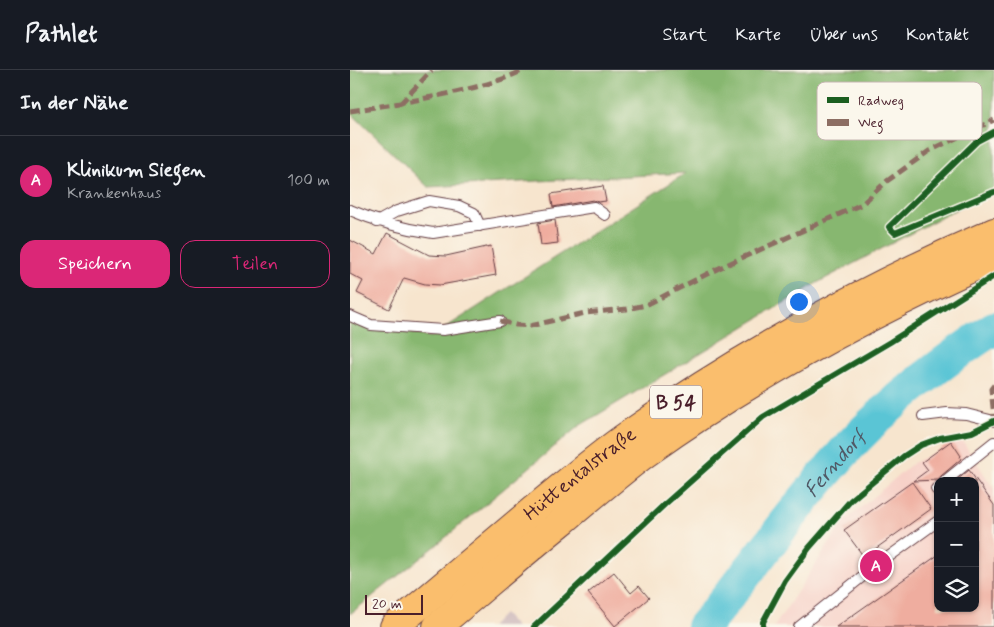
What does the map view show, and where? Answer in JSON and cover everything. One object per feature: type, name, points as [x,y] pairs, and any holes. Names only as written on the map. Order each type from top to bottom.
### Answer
[{"type":"highway","name":"Hüttentalstraße","points":[[394,627],[567,483],[627,436],[690,393],[768,345],[850,300],[928,260],[994,232]]},
{"type":"highway","name":"Hüttentalstraße","points":[[437,627],[644,454],[703,414],[776,368],[859,322],[994,258]]},
{"type":"lane","points":[[377,222],[397,211],[429,201],[459,206],[474,213],[480,226]]},
{"type":"lane","points":[[350,210],[377,222],[433,233],[594,208],[605,215]]},
{"type":"lane","points":[[350,316],[371,326],[444,330],[500,321]]},
{"type":"lane","points":[[923,416],[947,413],[966,414],[994,421]]},
{"type":"lane","points":[[950,477],[994,442]]},
{"type":"lane","points":[[799,627],[883,561],[937,522]]},
{"type":"shaded area","points":[[961,439],[994,489],[994,627],[774,627],[843,523],[913,463]]},
{"type":"shaded area","points":[[504,614],[516,627],[491,627]]},
{"type":"green space","points":[[350,70],[994,70],[994,189],[817,283],[579,426],[433,548],[350,614],[350,321],[431,337],[686,173],[428,187],[350,112]]},
{"type":"building","points":[[603,186],[606,201],[598,202],[593,200],[553,207],[551,194]]},
{"type":"building","points":[[555,220],[558,243],[541,245],[538,223]]},
{"type":"building","points":[[387,233],[429,255],[446,256],[491,246],[496,275],[440,285],[425,284],[404,278],[389,309],[357,293],[363,281],[350,274],[350,240],[376,254]]},
{"type":"building","points":[[951,441],[961,456],[961,459],[940,477],[934,477],[934,480],[913,481],[928,470],[922,462]]},
{"type":"building","points":[[969,470],[974,477],[961,477]]},
{"type":"building","points":[[912,482],[931,509],[864,557],[844,530]]},
{"type":"building","points":[[979,484],[994,505],[994,627],[836,627],[934,558],[934,612],[979,612]]},
{"type":"building","points":[[614,572],[631,593],[639,586],[649,598],[615,626],[588,593]]},
{"type":"waterway","name":"Ferndorf","points":[[703,627],[798,507],[857,438],[922,379],[994,328]]},
{"type":"marked path","points":[[400,104],[432,70]]},
{"type":"marked path","points":[[350,111],[422,99],[466,89],[524,70]]},
{"type":"marked path","points":[[982,126],[994,120]]},
{"type":"marked path","points":[[500,321],[530,326],[585,313],[646,305],[717,269],[862,204],[887,181],[929,151],[952,140]]},
{"type":"marked path","points":[[994,385],[991,389],[994,416]]},
{"type":"cycle path","points":[[982,138],[994,132]]},
{"type":"cycle path","points":[[979,140],[889,227],[895,233],[994,192]]},
{"type":"cycle path","points":[[534,627],[665,504],[763,417],[890,342],[994,276]]},
{"type":"cycle path","points":[[763,627],[763,622],[785,581],[809,548],[851,500],[904,456],[921,445],[940,438],[972,432],[994,421]]},
{"type":"place","name":"Klinikum Siegen","points":[[876,566]]}]
